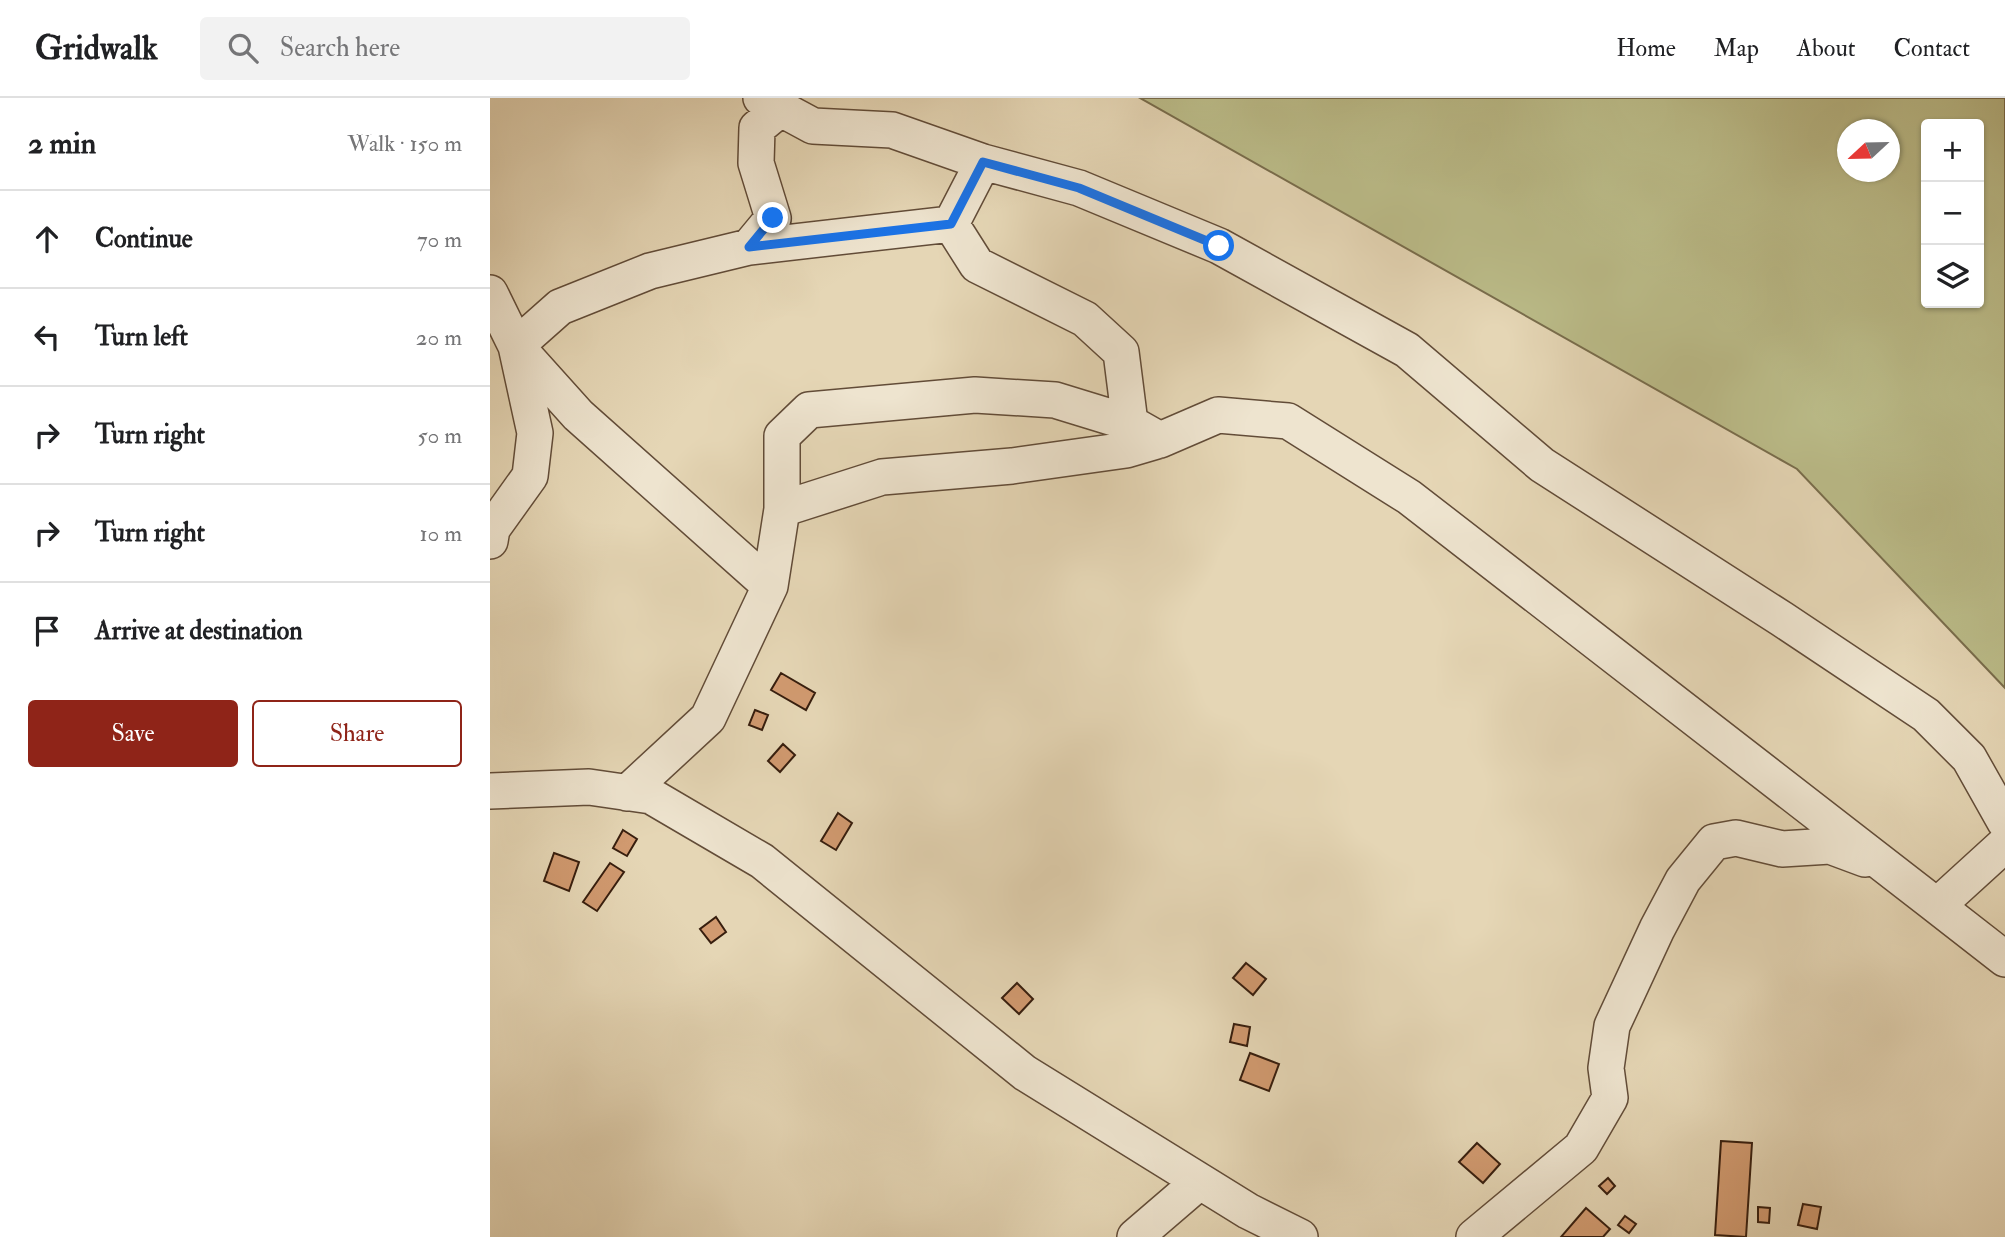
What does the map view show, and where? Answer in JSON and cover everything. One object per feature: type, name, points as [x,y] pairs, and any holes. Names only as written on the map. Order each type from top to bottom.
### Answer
[{"type":"street","points":[[749,247],[773,218],[756,163],[757,128],[771,104],[813,126],[892,130],[983,162],[1079,188],[1219,246],[1408,351],[1542,465],[1926,715],[1969,758],[2005,822]]},
{"type":"street","points":[[951,224],[983,162]]},
{"type":"street","points":[[516,346],[560,307],[650,271],[749,247],[951,224]]},
{"type":"street","points":[[951,224],[977,265],[1085,319],[1121,352],[1130,423]]},
{"type":"street","points":[[490,293],[516,346],[535,433],[530,476],[492,529],[490,541]]},
{"type":"street","points":[[516,346],[578,415],[770,586]]},
{"type":"street","points":[[627,793],[708,718],[770,586],[782,509],[782,436],[809,410],[975,395],[1055,400],[1130,423],[1160,440]]},
{"type":"street","points":[[782,509],[882,477],[1012,466],[1126,450],[1160,440],[1218,415],[1289,421],[1419,505],[2005,959]]},
{"type":"street","points":[[490,791],[589,787],[651,796],[762,861],[1025,1073],[1199,1182],[1300,1237]]},
{"type":"street","points":[[1474,1237],[1581,1148],[1609,1098],[1606,1068],[1612,1026],[1683,880],[1714,842],[1736,838],[1782,849],[1830,846],[1885,867]]},
{"type":"street","points":[[1937,906],[2005,844]]},
{"type":"street","points":[[1135,1237],[1199,1182]]},
{"type":"green space","points":[[1140,98],[2005,98],[2005,688],[1797,469]]},
{"type":"building","points":[[781,673],[815,693],[806,710],[771,690]]},
{"type":"building","points":[[755,710],[768,715],[762,730],[749,725]]},
{"type":"building","points":[[783,744],[795,755],[780,772],[768,761]]},
{"type":"building","points":[[838,813],[852,823],[836,850],[821,841]]},
{"type":"building","points":[[623,830],[637,839],[627,856],[613,848]]},
{"type":"building","points":[[554,853],[579,862],[569,891],[544,881]]},
{"type":"building","points":[[610,863],[624,872],[597,911],[583,902]]},
{"type":"building","points":[[716,917],[726,932],[711,943],[700,929]]},
{"type":"building","points":[[1246,963],[1266,979],[1253,995],[1233,978]]},
{"type":"building","points":[[1017,983],[1033,999],[1019,1014],[1002,998]]},
{"type":"building","points":[[1234,1024],[1250,1027],[1247,1046],[1230,1042]]},
{"type":"building","points":[[1250,1053],[1279,1064],[1269,1091],[1240,1080]]},
{"type":"building","points":[[1721,1141],[1752,1143],[1746,1237],[1715,1235]]},
{"type":"building","points":[[1477,1143],[1500,1164],[1483,1183],[1459,1162]]},
{"type":"building","points":[[1608,1178],[1615,1186],[1607,1194],[1599,1186]]},
{"type":"building","points":[[1803,1204],[1821,1207],[1817,1229],[1798,1225]]},
{"type":"building","points":[[1758,1207],[1770,1208],[1769,1223],[1758,1222]]},
{"type":"building","points":[[1586,1208],[1610,1229],[1603,1237],[1561,1237]]},
{"type":"building","points":[[1625,1216],[1636,1224],[1629,1233],[1618,1225]]},
{"type":"route","points":[[773,218],[749,247],[951,224],[983,162],[1079,188],[1219,246]]}]
